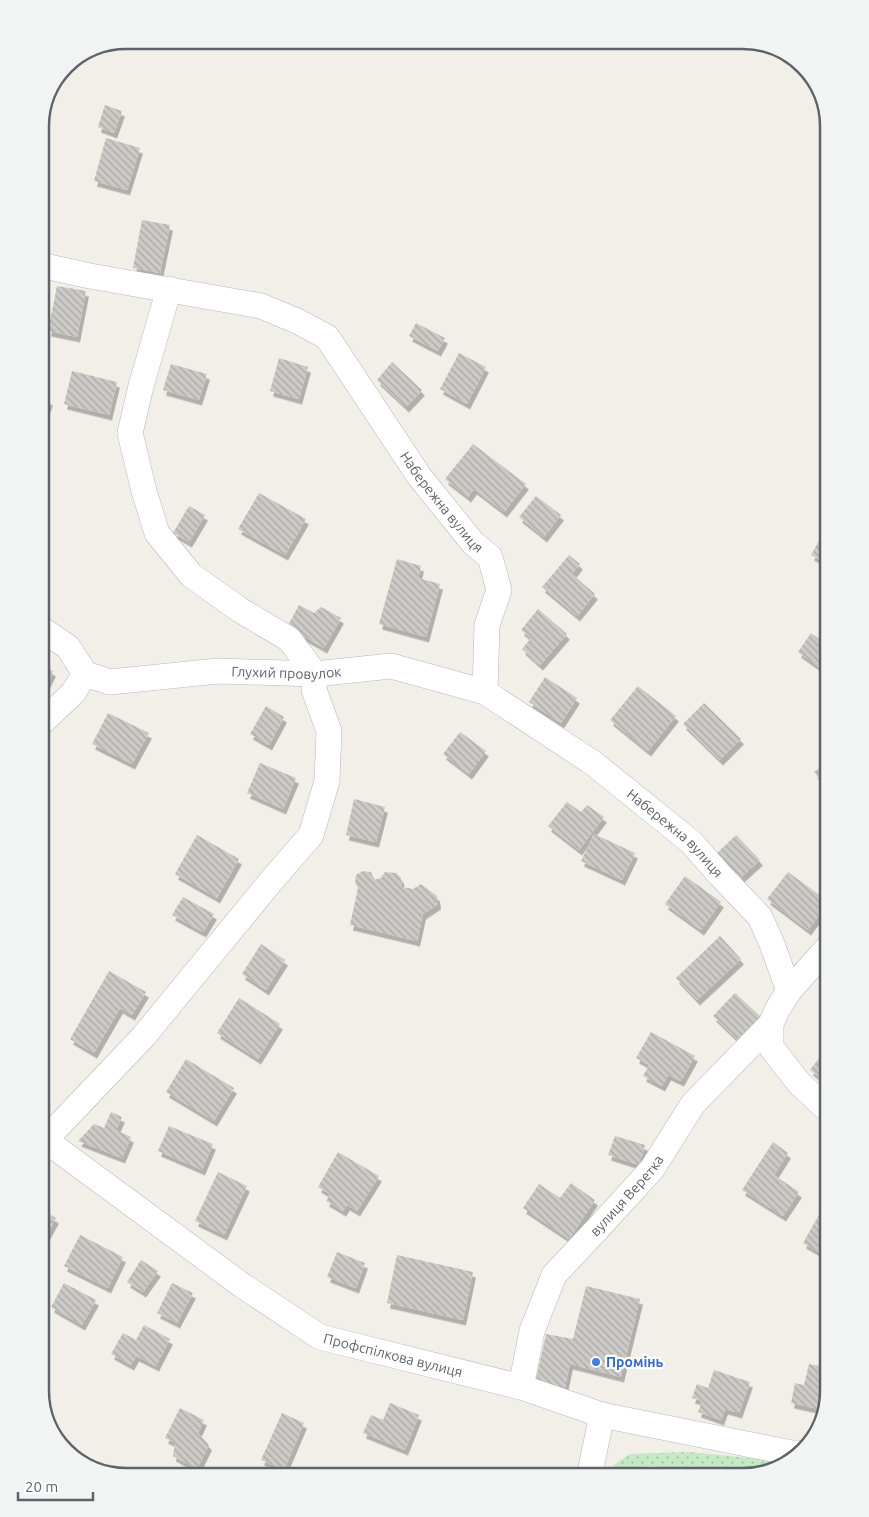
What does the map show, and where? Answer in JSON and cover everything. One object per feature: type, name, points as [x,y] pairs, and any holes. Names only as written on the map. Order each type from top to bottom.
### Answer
[{"type":"street","name":"Набережна вулиця","points":[[49,267],[260,306],[297,321],[327,337],[419,476],[473,543],[490,557],[499,590],[487,624],[485,692],[593,763],[691,842],[760,917],[772,944],[779,1008],[771,1047],[799,1083],[820,1103]]},
{"type":"street","points":[[49,1133],[143,1037],[272,880],[311,836],[327,780],[330,730],[314,690],[315,674],[289,639],[240,610],[191,576],[157,533],[144,491],[130,433],[141,386],[169,290]]},
{"type":"street","points":[[49,634],[68,647],[85,674],[72,693],[49,715]]},
{"type":"street","name":"Глухий провулок","points":[[85,674],[110,682],[218,671],[315,674],[392,666],[485,692]]},
{"type":"street","name":"вулиця Веретка","points":[[521,1387],[532,1330],[554,1275],[652,1169],[693,1104],[779,1008],[820,957]]},
{"type":"street","name":"Профспілкова вулиця","points":[[49,1143],[243,1286],[320,1337],[521,1387],[602,1416],[788,1453]]},
{"type":"street","points":[[591,1468],[602,1416]]},
{"type":"green space","points":[[688,1452],[775,1461],[758,1467],[743,1468],[671,1468],[648,1466],[612,1468],[630,1454]]},
{"type":"building","points":[[105,105],[122,111],[114,133],[98,127]]},
{"type":"building","points":[[106,138],[140,148],[127,190],[94,181]]},
{"type":"building","points":[[142,220],[170,225],[160,273],[133,268]]},
{"type":"building","points":[[57,286],[86,291],[77,337],[49,331]]},
{"type":"building","points":[[416,323],[445,338],[438,351],[409,336]]},
{"type":"building","points":[[459,353],[486,367],[467,404],[440,389]]},
{"type":"building","points":[[279,358],[308,367],[299,399],[270,391]]},
{"type":"building","points":[[392,362],[422,390],[406,407],[377,380]]},
{"type":"building","points":[[171,364],[207,374],[199,400],[163,390]]},
{"type":"building","points":[[72,371],[117,382],[109,415],[64,404]]},
{"type":"building","points":[[473,444],[526,484],[504,512],[474,489],[468,497],[445,479]]},
{"type":"building","points":[[259,493],[306,519],[285,555],[238,529]]},
{"type":"building","points":[[536,496],[561,515],[544,537],[519,517]]},
{"type":"building","points":[[189,506],[205,515],[189,542],[173,533]]},
{"type":"building","points":[[820,539],[820,560],[811,555]]},
{"type":"building","points":[[569,555],[580,564],[572,574],[595,594],[577,616],[542,587]]},
{"type":"building","points":[[397,559],[421,566],[418,578],[440,584],[426,637],[379,624]]},
{"type":"building","points":[[299,605],[314,613],[321,607],[341,618],[324,648],[287,627]]},
{"type":"building","points":[[538,609],[567,634],[540,665],[522,649],[531,638],[521,630]]},
{"type":"building","points":[[811,633],[820,640],[820,668],[798,652]]},
{"type":"building","points":[[49,669],[53,671],[49,679]]},
{"type":"building","points":[[545,677],[577,698],[561,723],[529,702]]},
{"type":"building","points":[[638,686],[676,716],[648,751],[610,720]]},
{"type":"building","points":[[704,703],[741,739],[720,760],[683,724]]},
{"type":"building","points":[[266,706],[284,717],[269,745],[250,734]]},
{"type":"building","points":[[108,713],[149,733],[132,764],[92,744]]},
{"type":"building","points":[[460,732],[486,751],[469,774],[443,754]]},
{"type":"building","points":[[260,763],[296,778],[283,809],[247,793]]},
{"type":"building","points":[[820,768],[820,780],[814,772]]},
{"type":"building","points":[[354,799],[385,807],[376,842],[346,835]]},
{"type":"building","points":[[567,802],[581,812],[587,805],[604,817],[579,850],[548,826]]},
{"type":"building","points":[[594,834],[635,853],[622,880],[581,861]]},
{"type":"building","points":[[197,835],[239,859],[217,898],[175,874]]},
{"type":"building","points":[[736,835],[760,860],[738,880],[715,855]]},
{"type":"building","points":[[363,871],[371,872],[374,880],[381,878],[385,872],[396,873],[401,878],[402,887],[413,889],[421,884],[437,896],[438,904],[423,914],[417,941],[350,925],[358,888],[355,882],[356,875]]},
{"type":"building","points":[[788,872],[820,895],[820,914],[808,930],[767,899]]},
{"type":"building","points":[[685,876],[721,902],[701,930],[665,904]]},
{"type":"building","points":[[183,897],[214,914],[203,932],[172,915]]},
{"type":"building","points":[[720,936],[741,959],[697,1000],[676,978]]},
{"type":"building","points":[[261,944],[285,960],[266,990],[242,974]]},
{"type":"building","points":[[109,971],[146,992],[132,1015],[120,1008],[94,1053],[70,1039]]},
{"type":"building","points":[[735,993],[763,1019],[740,1042],[713,1016]]},
{"type":"building","points":[[239,998],[280,1024],[258,1059],[217,1033]]},
{"type":"building","points":[[651,1032],[695,1056],[681,1081],[668,1075],[662,1086],[643,1076],[649,1065],[636,1058]]},
{"type":"building","points":[[820,1057],[820,1077],[810,1070]]},
{"type":"building","points":[[186,1059],[234,1088],[214,1121],[166,1092]]},
{"type":"building","points":[[111,1112],[122,1117],[116,1130],[131,1137],[122,1158],[78,1141],[94,1124],[104,1128]]},
{"type":"building","points":[[169,1126],[213,1144],[202,1170],[158,1151]]},
{"type":"building","points":[[615,1136],[645,1145],[639,1165],[608,1155]]},
{"type":"building","points":[[773,1142],[788,1153],[774,1175],[799,1192],[783,1216],[742,1190]]},
{"type":"building","points":[[338,1152],[379,1176],[357,1211],[347,1205],[343,1211],[326,1201],[330,1194],[318,1187]]},
{"type":"building","points":[[218,1172],[247,1186],[224,1235],[195,1221]]},
{"type":"building","points":[[571,1183],[595,1200],[569,1239],[523,1208],[539,1184],[560,1198]]},
{"type":"building","points":[[820,1213],[820,1253],[803,1243]]},
{"type":"building","points":[[49,1214],[56,1218],[49,1231]]},
{"type":"building","points":[[80,1235],[123,1257],[108,1288],[64,1266]]},
{"type":"building","points":[[337,1252],[365,1263],[356,1288],[327,1277]]},
{"type":"building","points":[[397,1255],[473,1272],[463,1320],[387,1303]]},
{"type":"building","points":[[141,1260],[158,1271],[143,1292],[127,1282]]},
{"type":"building","points":[[64,1283],[96,1300],[82,1325],[51,1307]]},
{"type":"building","points":[[172,1283],[193,1293],[177,1323],[157,1313]]},
{"type":"building","points":[[586,1286],[640,1299],[621,1377],[570,1364],[564,1391],[535,1384],[546,1334],[573,1339]]},
{"type":"building","points":[[144,1325],[170,1339],[156,1366],[136,1356],[131,1365],[111,1354],[123,1333],[136,1340]]},
{"type":"building","points":[[809,1364],[820,1366],[818,1409],[791,1403],[795,1383],[804,1385]]},
{"type":"building","points":[[714,1370],[750,1382],[739,1413],[725,1409],[721,1420],[698,1412],[702,1401],[692,1398],[697,1384],[708,1388]]},
{"type":"building","points":[[390,1403],[419,1415],[405,1450],[363,1433],[371,1415],[383,1420]]},
{"type":"building","points":[[180,1408],[204,1420],[198,1433],[209,1445],[198,1468],[195,1468],[173,1456],[175,1443],[165,1438]]},
{"type":"building","points":[[282,1413],[304,1423],[285,1468],[279,1468],[261,1460]]},
{"type":"place","name":"Промінь","points":[[596,1362]]}]
